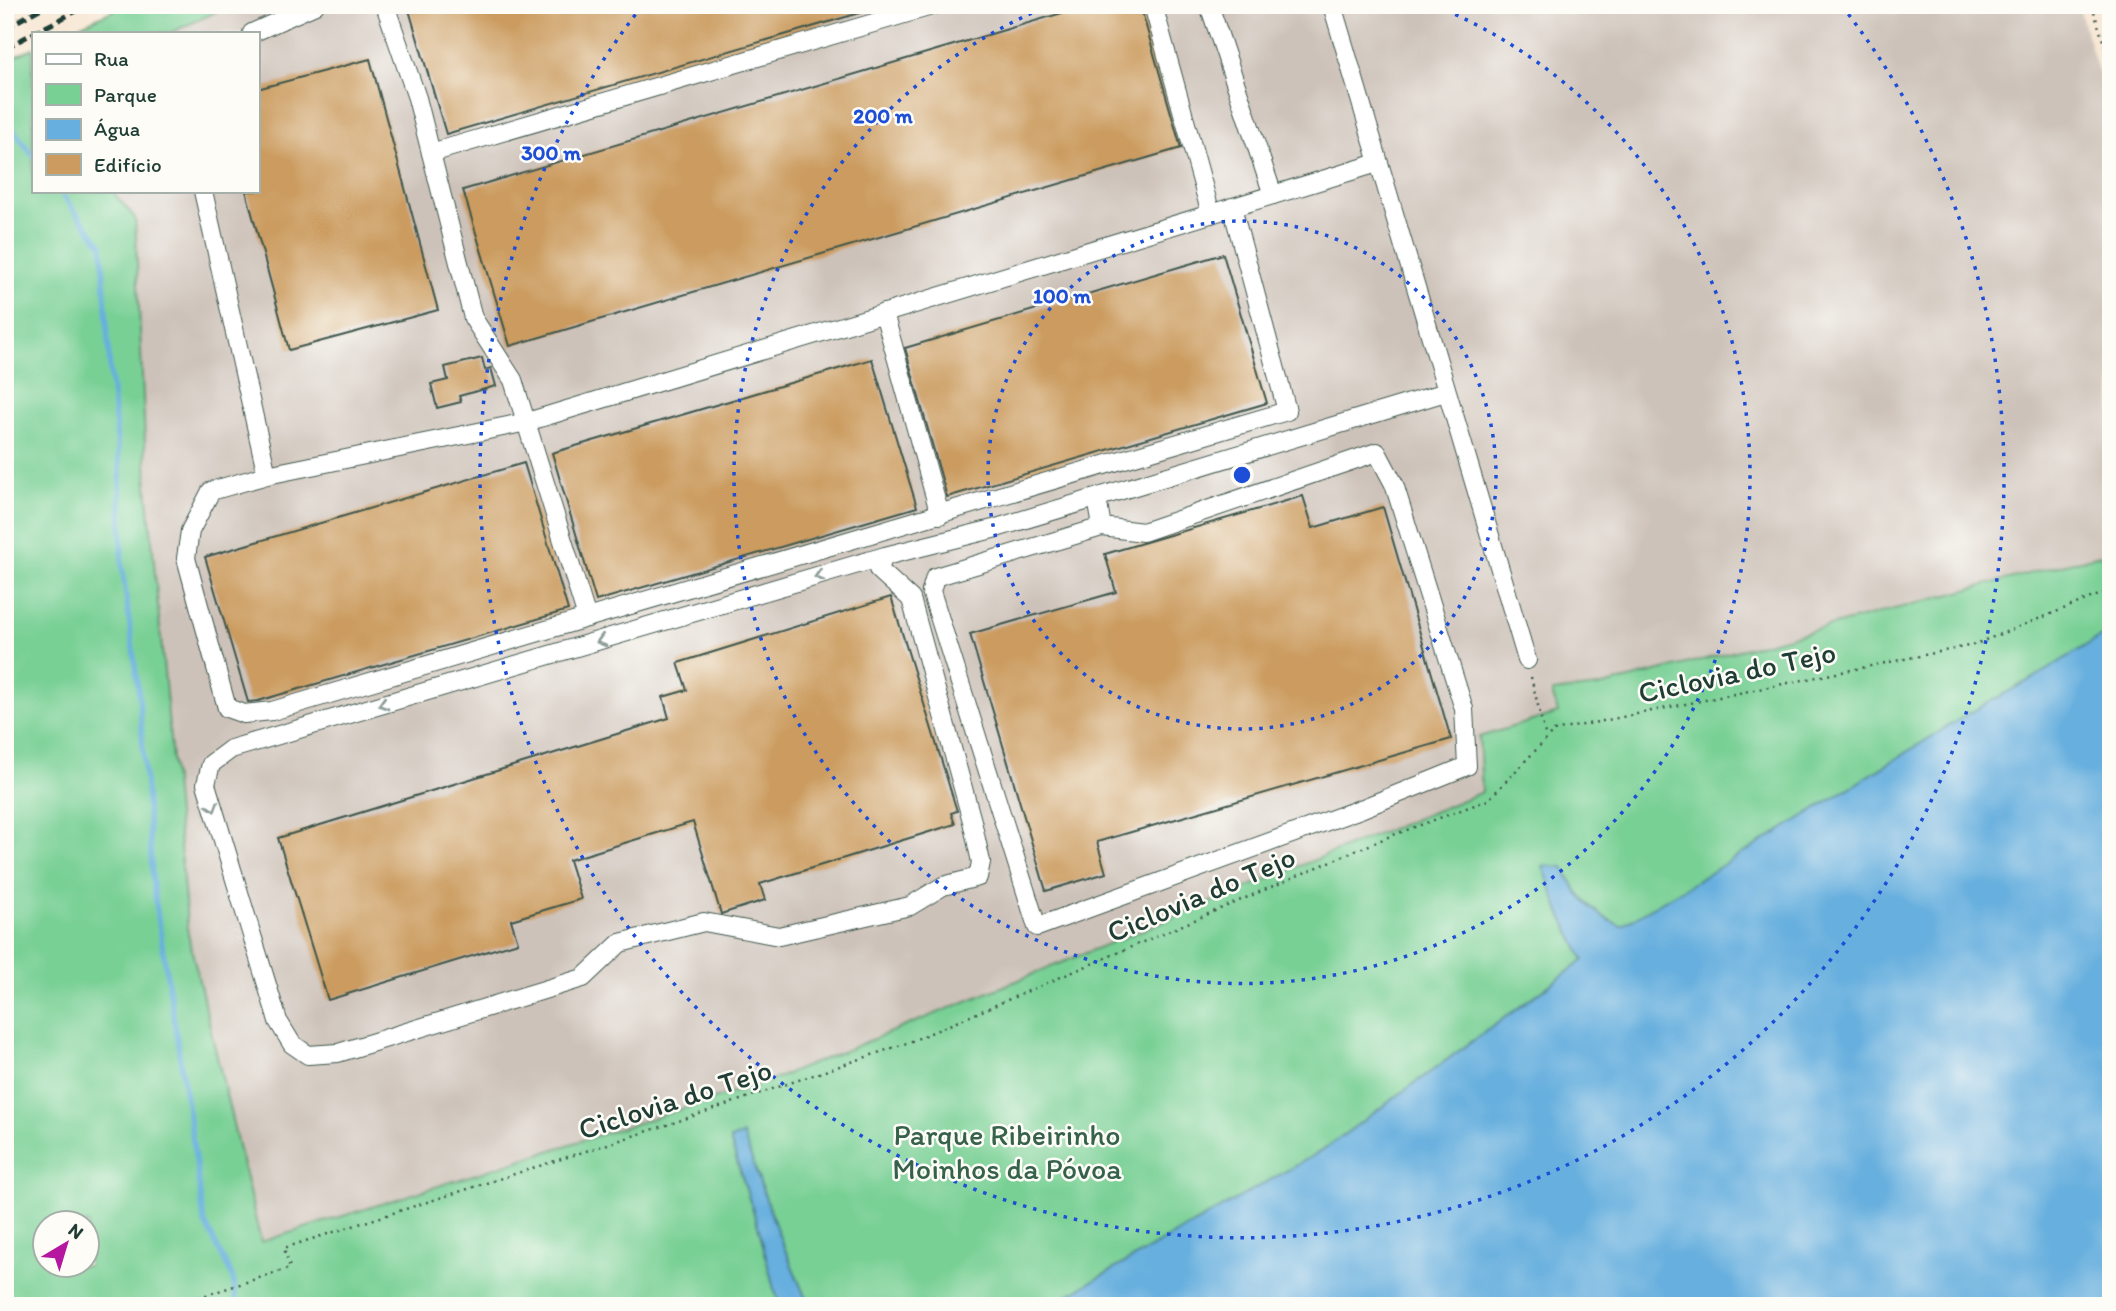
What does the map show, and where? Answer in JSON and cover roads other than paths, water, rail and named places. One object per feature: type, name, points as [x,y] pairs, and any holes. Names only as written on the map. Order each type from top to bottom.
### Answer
[{"type":"street","points":[[254,32],[315,5]]},
{"type":"street","points":[[384,5],[417,98],[473,318],[513,380],[587,618]]},
{"type":"street","points":[[431,153],[935,5]]},
{"type":"street","points":[[1153,5],[1211,214]]},
{"type":"street","points":[[1209,5],[1273,195]]},
{"type":"street","points":[[1332,5],[1527,660]]},
{"type":"street","points":[[1232,207],[1287,411],[272,711],[244,714],[226,708],[186,558],[190,531],[211,491],[267,475],[527,422],[1232,207],[1378,163]]},
{"type":"street","points":[[203,192],[267,475]]},
{"type":"street","points":[[884,313],[940,515]]},
{"type":"street","points":[[885,556],[878,569],[911,599],[972,821],[981,862],[978,877],[943,886],[910,906],[779,936],[704,922],[620,943],[583,978],[338,1053],[308,1055],[292,1044],[278,1021],[206,784],[211,764],[231,748],[885,556],[993,529],[1446,392]]},
{"type":"street","points":[[1377,452],[1394,484],[1464,709],[1467,766],[1037,927],[931,591],[935,577],[1101,527],[1143,532],[1377,452]]},
{"type":"street","points":[[1097,498],[1101,527]]},
{"type":"water","points":[[2111,630],[2111,1306],[1049,1306],[1323,1150],[1584,960],[1560,912],[1543,866],[1563,867],[1586,903],[1601,916],[1621,926]]},
{"type":"water","points":[[743,1135],[778,1233],[809,1306],[781,1306],[774,1289],[759,1229],[730,1139]]},
{"type":"waterway","points":[[5,118],[32,155]]},
{"type":"waterway","points":[[60,192],[102,245],[110,371],[120,469],[122,565],[139,695],[153,885],[204,1221],[232,1276],[238,1306]]},
{"type":"railway","points":[[5,14],[22,5]]},
{"type":"railway","points":[[5,28],[47,5]]},
{"type":"railway","points":[[36,32],[88,5]]},
{"type":"railway","points":[[5,48],[32,34]]},
{"type":"park label","name":"Parque Ribeirinho Moinhos da Póvoa","points":[[1007,1151]]}]
